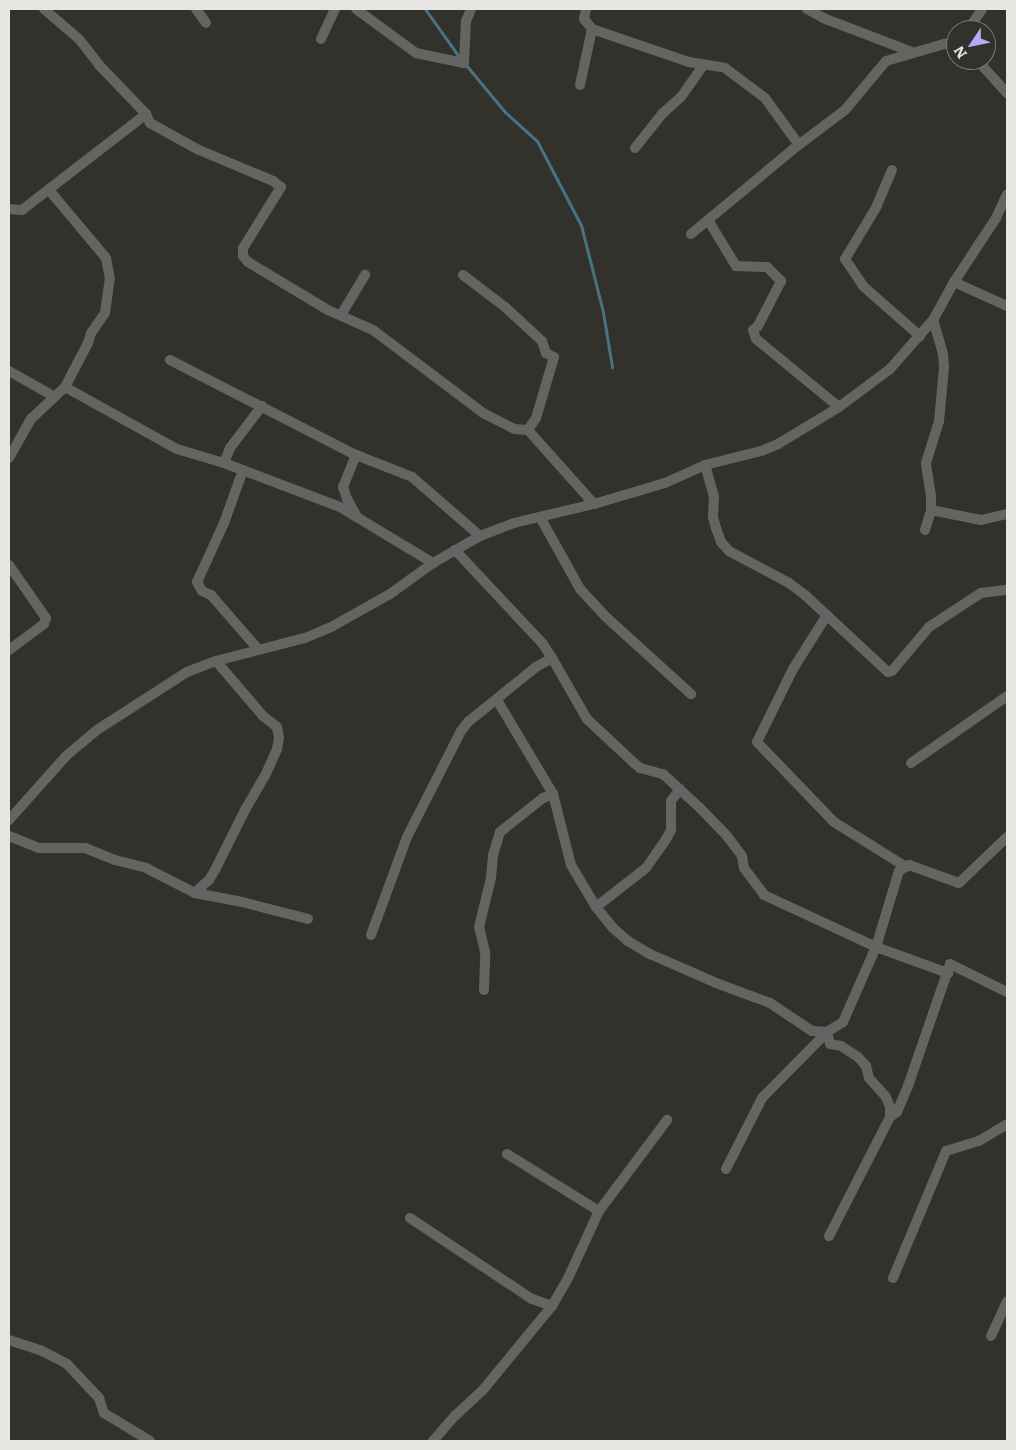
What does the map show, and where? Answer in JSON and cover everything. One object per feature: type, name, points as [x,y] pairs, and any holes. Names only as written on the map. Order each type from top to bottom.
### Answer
[{"type":"street","points":[[44,9],[79,39],[99,65],[146,114],[150,123],[199,150],[273,181],[281,187],[243,248],[243,256],[248,262],[286,285],[380,334],[483,413],[514,429],[528,430],[594,504]]},
{"type":"street","points":[[196,9],[206,23]]},
{"type":"street","points":[[321,39],[335,9]]},
{"type":"street","points":[[356,9],[416,53],[464,63],[466,21],[471,9]]},
{"type":"street","points":[[586,9],[584,19],[592,29],[703,65],[725,68],[765,98],[799,145]]},
{"type":"street","points":[[807,9],[823,18],[913,52]]},
{"type":"street","points":[[975,20],[982,9]]},
{"type":"street","points":[[580,85],[592,29]]},
{"type":"street","points":[[691,234],[799,145],[845,110],[886,61],[946,44]]},
{"type":"street","points":[[636,148],[662,114],[681,97],[703,65]]},
{"type":"street","points":[[985,70],[1007,93]]},
{"type":"street","points":[[9,209],[22,210],[146,114]]},
{"type":"street","points":[[892,170],[877,206],[845,259],[863,286],[920,336]]},
{"type":"street","points":[[9,458],[31,419],[52,396],[65,387],[88,343],[91,333],[105,313],[110,272],[106,258],[49,190]]},
{"type":"street","points":[[9,820],[66,756],[96,730],[187,672],[216,660],[305,638],[333,626],[390,594],[433,563],[480,536],[514,523],[594,504],[665,483],[705,466],[762,451],[778,444],[839,407],[890,369],[933,320],[954,282],[996,218],[1007,194]]},
{"type":"street","points":[[708,220],[736,266],[767,266],[781,281],[758,326],[753,330],[756,339],[839,407]]},
{"type":"street","points":[[341,315],[365,275]]},
{"type":"street","points":[[463,275],[505,307],[542,341],[546,353],[554,357],[536,418],[528,430]]},
{"type":"street","points":[[954,282],[1007,306]]},
{"type":"street","points":[[925,530],[931,496],[926,463],[939,421],[944,367],[943,354],[933,320]]},
{"type":"street","points":[[170,360],[356,455],[412,477],[480,536]]},
{"type":"street","points":[[9,371],[52,396]]},
{"type":"street","points":[[65,387],[177,450],[224,463],[356,515],[433,563]]},
{"type":"street","points":[[224,463],[230,448],[262,406]]},
{"type":"street","points":[[356,455],[343,487],[356,515]]},
{"type":"street","points":[[705,466],[714,496],[713,517],[721,542],[729,551],[789,583],[827,614],[888,672],[892,671],[928,628],[974,596],[981,593],[1007,590]]},
{"type":"street","points":[[243,470],[224,523],[197,582],[202,591],[211,595],[258,649]]},
{"type":"street","points":[[930,510],[981,520],[1007,514]]},
{"type":"street","points":[[540,517],[580,589],[606,617],[691,694]]},
{"type":"street","points":[[455,550],[544,644],[587,719],[640,768],[663,774],[680,789],[727,836],[742,856],[744,868],[764,895],[876,947],[948,973]]},
{"type":"street","points":[[9,565],[46,618],[44,624],[9,650]]},
{"type":"street","points":[[827,614],[793,669],[757,742],[834,822],[906,867]]},
{"type":"street","points":[[371,935],[407,837],[460,731],[468,722],[536,668],[552,658]]},
{"type":"street","points":[[194,893],[209,880],[215,870],[245,810],[266,776],[277,750],[279,738],[277,727],[263,716],[216,660]]},
{"type":"street","points":[[911,763],[1007,696]]},
{"type":"street","points":[[497,700],[553,794],[571,865],[596,907],[613,928],[628,941],[650,954],[716,983],[770,1003],[812,1031],[827,1032]]},
{"type":"street","points":[[596,907],[646,868],[665,842],[671,830],[671,801],[680,789]]},
{"type":"street","points":[[484,990],[485,952],[478,927],[491,878],[493,855],[500,832],[543,798],[553,794]]},
{"type":"street","points":[[9,836],[39,848],[85,848],[115,860],[146,868],[194,893],[242,902],[308,919]]},
{"type":"street","points":[[726,1169],[762,1098],[827,1032],[842,1022],[876,947],[896,877],[908,865],[959,883],[1007,837]]},
{"type":"street","points":[[890,1117],[897,1112],[908,1086],[950,964],[1007,992]]},
{"type":"street","points":[[827,1032],[830,1044],[841,1046],[852,1052],[866,1066],[869,1078],[886,1097],[890,1107],[890,1117],[829,1236]]},
{"type":"street","points":[[434,1441],[456,1415],[482,1391],[552,1306],[569,1276],[599,1211],[667,1120]]},
{"type":"street","points":[[893,1278],[946,1151],[979,1141],[1007,1124]]},
{"type":"street","points":[[508,1154],[599,1211]]},
{"type":"street","points":[[410,1218],[532,1299],[552,1306]]},
{"type":"street","points":[[991,1336],[1007,1302]]},
{"type":"street","points":[[9,1340],[40,1350],[67,1364],[100,1398],[104,1413],[150,1441]]},
{"type":"waterway","points":[[425,9],[460,58]]},
{"type":"waterway","points":[[466,65],[505,112],[537,141],[581,225],[603,312],[612,367]]}]
